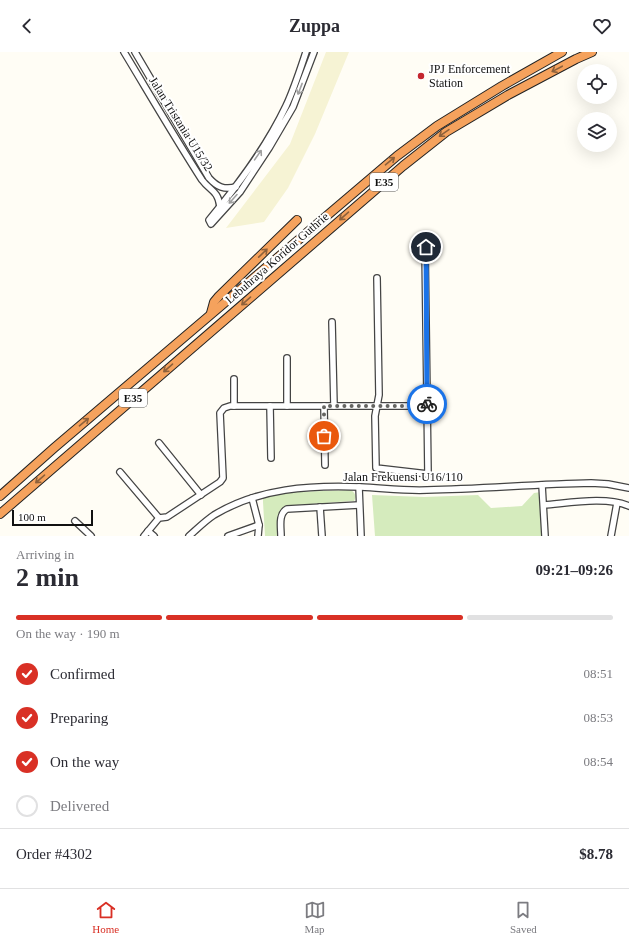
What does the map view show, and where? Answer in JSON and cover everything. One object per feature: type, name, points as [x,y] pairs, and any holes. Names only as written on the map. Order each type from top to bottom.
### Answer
[{"type":"highway","name":"Lebuhraya Koridor Guthrie","points":[[0,496],[211,313],[368,180],[431,130],[502,86],[562,52]]},
{"type":"highway","name":"Lebuhraya Koridor Guthrie","points":[[0,514],[403,166],[446,132],[508,95],[592,52]]},
{"type":"highway","points":[[211,313],[214,302],[218,296],[297,220]]},
{"type":"street","name":"Jalan Tristania U15/32","points":[[124,52],[204,183],[217,195],[220,207]]},
{"type":"street","name":"Jalan Tristania U15/32","points":[[135,52],[209,178],[214,184],[220,187],[236,187]]},
{"type":"street","points":[[306,52],[287,106],[265,145],[236,187],[209,220],[211,224],[240,192],[270,148],[293,107],[314,52]]},
{"type":"street","points":[[180,144],[186,139]]},
{"type":"street","points":[[377,278],[379,395],[375,416],[376,468],[428,474],[426,247]]},
{"type":"street","points":[[332,322],[334,406]]},
{"type":"street","points":[[286,358],[287,406]]},
{"type":"street","points":[[234,379],[234,406]]},
{"type":"street","points":[[144,536],[159,518],[167,517],[220,482],[223,478],[220,413],[224,408],[234,406],[427,406]]},
{"type":"street","points":[[270,406],[271,458]]},
{"type":"street","points":[[324,406],[325,465]]},
{"type":"street","points":[[159,444],[201,495]]},
{"type":"street","points":[[120,472],[159,518]]},
{"type":"street","name":"Jalan Frekuensi U16/110","points":[[189,536],[214,515],[252,498],[272,492],[304,487],[359,487],[426,490],[590,483],[608,484],[629,488]]},
{"type":"street","points":[[542,485],[545,536]]},
{"type":"street","points":[[359,487],[361,536]]},
{"type":"street","points":[[252,498],[259,524],[258,536]]},
{"type":"street","points":[[544,505],[600,501],[629,506]]},
{"type":"street","points":[[611,536],[617,503]]},
{"type":"street","points":[[281,536],[280,522],[283,511],[291,508],[359,505]]},
{"type":"street","points":[[320,507],[322,536]]},
{"type":"street","points":[[74,521],[90,536]]},
{"type":"street","points":[[228,536],[259,524]]},
{"type":"street","points":[[148,531],[154,536]]},
{"type":"shaded area","points":[[326,52],[349,52],[315,134],[288,188],[264,222],[226,228],[290,144]]},
{"type":"green space","points":[[351,490],[355,495],[354,501],[285,506],[278,516],[278,536],[265,536],[263,498],[266,496],[295,492]]},
{"type":"green space","points":[[541,492],[543,536],[375,536],[372,495],[424,497],[478,495],[491,508],[522,506],[534,493]]},
{"type":"way so far","points":[[324,436],[324,406],[427,406],[427,404]]},
{"type":"place","name":"JPJ Enforcement Station","points":[[421,76]]},
{"type":"route","points":[[426,247],[427,404]]}]
